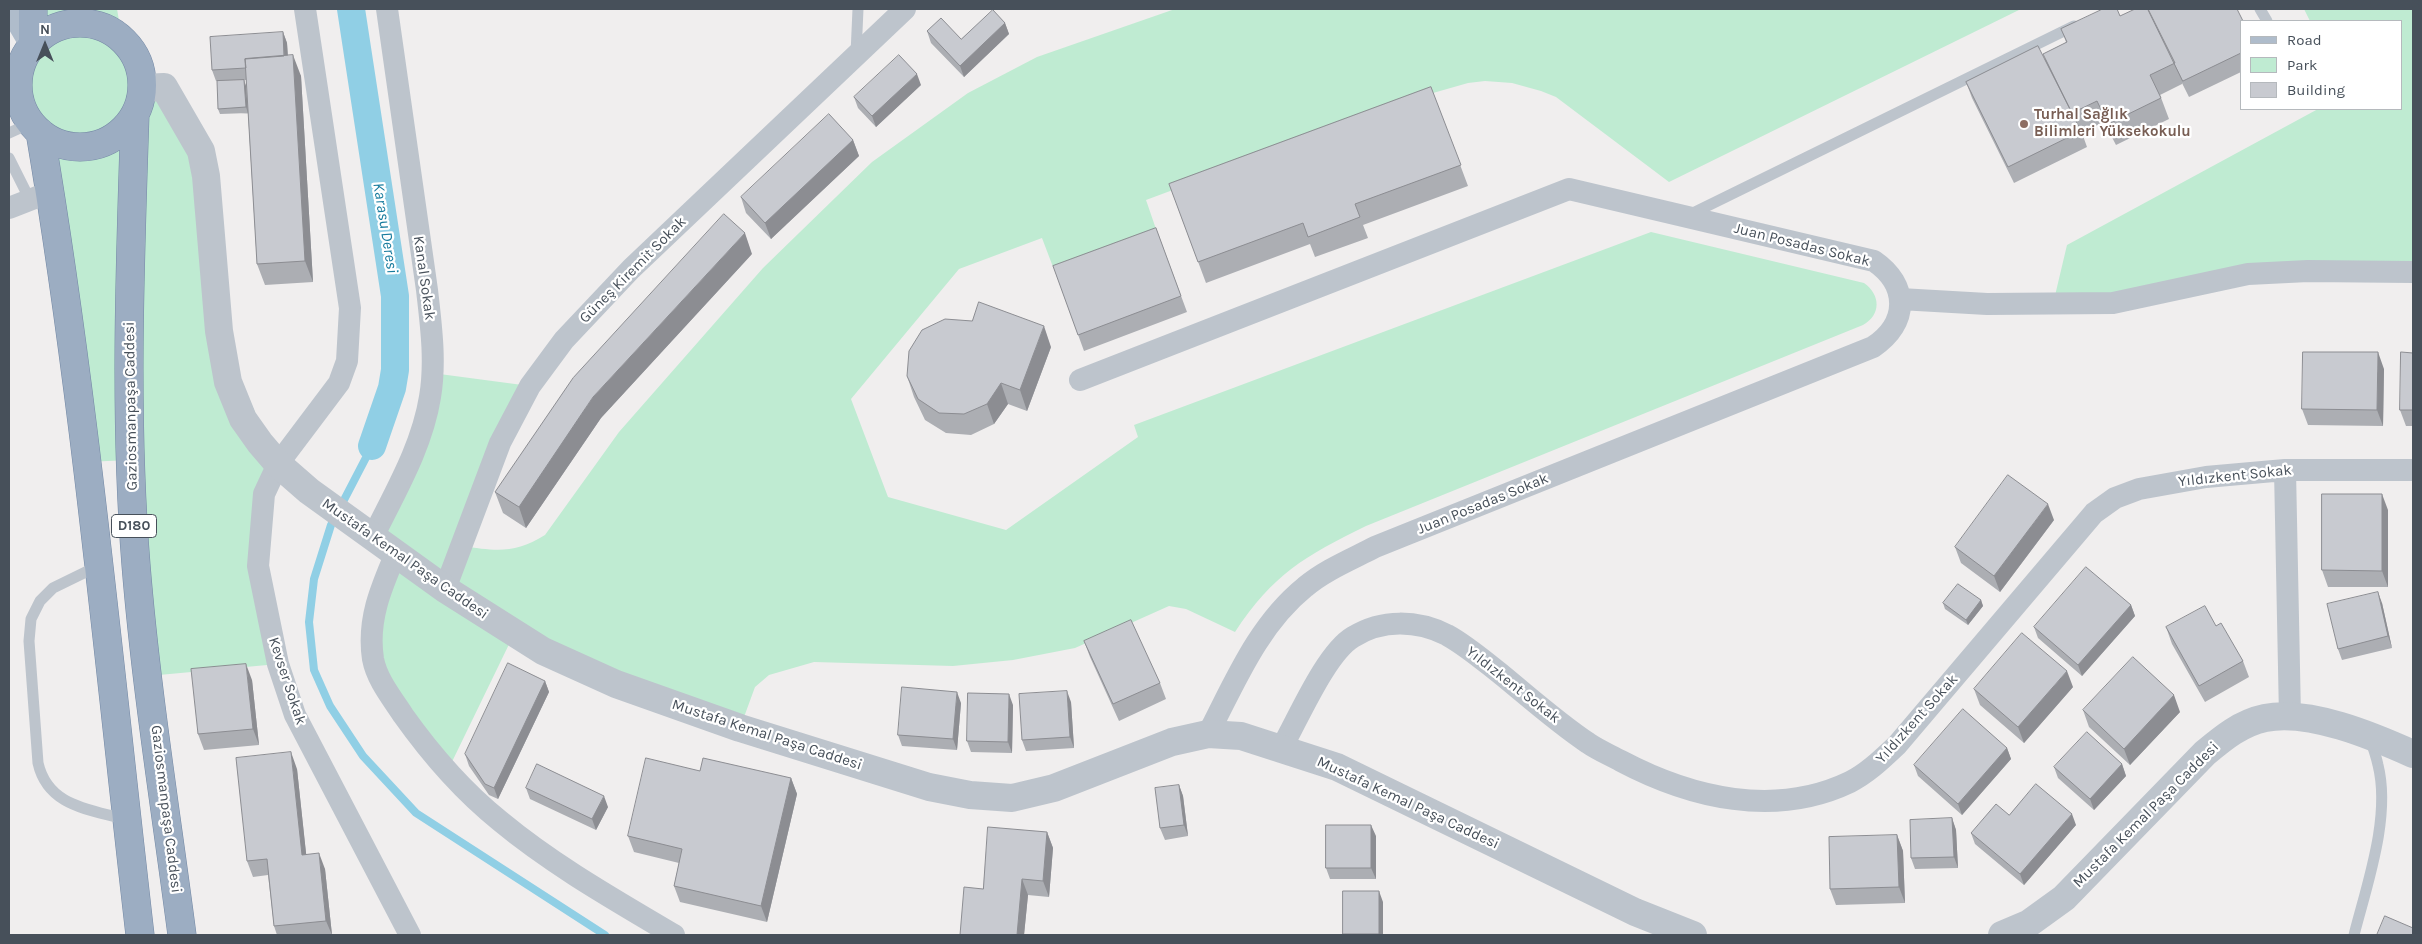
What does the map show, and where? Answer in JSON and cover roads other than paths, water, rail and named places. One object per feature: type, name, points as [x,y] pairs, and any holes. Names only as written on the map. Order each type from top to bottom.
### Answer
[{"type":"highway","points":[[33,9],[33,43]]},
{"type":"highway","points":[[117,9],[122,38]]},
{"type":"highway","name":"Gaziosmanpaşa Caddesi","points":[[140,935],[98,566],[40,196],[22,107],[13,83],[33,43],[53,29],[77,23],[101,26],[122,38],[138,61],[142,88],[135,114],[129,319],[131,460],[136,565],[182,935]]},
{"type":"highway","name":"Gaziosmanpaşa Caddesi","points":[[26,130],[61,144],[85,147],[115,136],[135,114]]},
{"type":"main road","points":[[13,9],[33,43]]},
{"type":"street","name":"Kevser Sokak","points":[[305,9],[350,308],[350,338],[347,361],[339,383],[278,464],[264,494],[258,566],[278,664],[303,731],[410,935]]},
{"type":"street","name":"Kanal Sokak","points":[[365,532],[414,455],[431,396],[432,373],[431,323],[427,290],[386,9]]},
{"type":"street","name":"Güneş Kiremit Sokak","points":[[445,589],[500,442],[530,386],[564,340],[631,269],[905,9]]},
{"type":"street","name":"Mustafa Kemal Paşa Caddesi","points":[[142,88],[164,87],[201,151],[206,176],[219,331],[228,382],[243,419],[278,464],[309,491],[445,589],[543,651],[616,684],[740,728],[929,787],[970,795],[1012,798],[1054,788],[1172,742],[1208,734],[1241,736],[1282,747],[1337,767],[1636,912],[1693,935]]},
{"type":"street","name":"Juan Posadas Sokak","points":[[1080,380],[1569,189],[1874,261],[1893,278],[1900,299],[1900,309],[1894,327],[1883,340],[1873,346],[1375,547],[1306,585],[1287,602],[1248,656],[1208,734]]},
{"type":"street","points":[[9,208],[40,196]]},
{"type":"street","points":[[1900,299],[1987,304],[2113,303],[2248,274],[2308,271],[2413,272]]},
{"type":"street","points":[[2285,470],[2290,717]]},
{"type":"street","name":"Yıldızkent Sokak","points":[[1282,747],[1334,654],[1351,638],[1369,628],[1387,624],[1409,624],[1447,635],[1475,654],[1589,744],[1637,770],[1688,791],[1720,798],[1760,802],[1794,799],[1823,792],[1850,782],[1864,773],[1897,745],[2094,514],[2115,498],[2138,489],[2174,482],[2285,470],[2413,470]]},
{"type":"street","points":[[396,553],[376,600],[372,629],[373,660],[385,690],[414,730],[472,797],[500,822],[583,880],[674,935]]},
{"type":"street","name":"Mustafa Kemal Paşa Caddesi","points":[[2002,935],[2045,914],[2064,898],[2205,753],[2225,737],[2249,723],[2265,718],[2290,717],[2320,721],[2368,735],[2413,754]]},
{"type":"lane","points":[[856,56],[858,9]]},
{"type":"lane","points":[[1686,217],[2083,22]]},
{"type":"lane","points":[[9,158],[40,196]]},
{"type":"lane","points":[[98,566],[53,588],[40,601],[31,618],[29,641],[38,763],[41,778],[51,792],[64,801],[127,820]]},
{"type":"lane","points":[[2354,935],[2376,845],[2380,820],[2379,766],[2368,735]]},
{"type":"waterway","name":"Karasu Deresi","points":[[351,9],[395,296],[395,370],[392,388],[372,446]]},
{"type":"waterway","points":[[372,446],[331,525],[314,579],[309,622],[314,670],[330,706],[363,756],[416,813],[605,935]]},
{"type":"place","name":"Turhal Sağlık Bilimleri Yüksekokulu","points":[[2024,124]]}]
